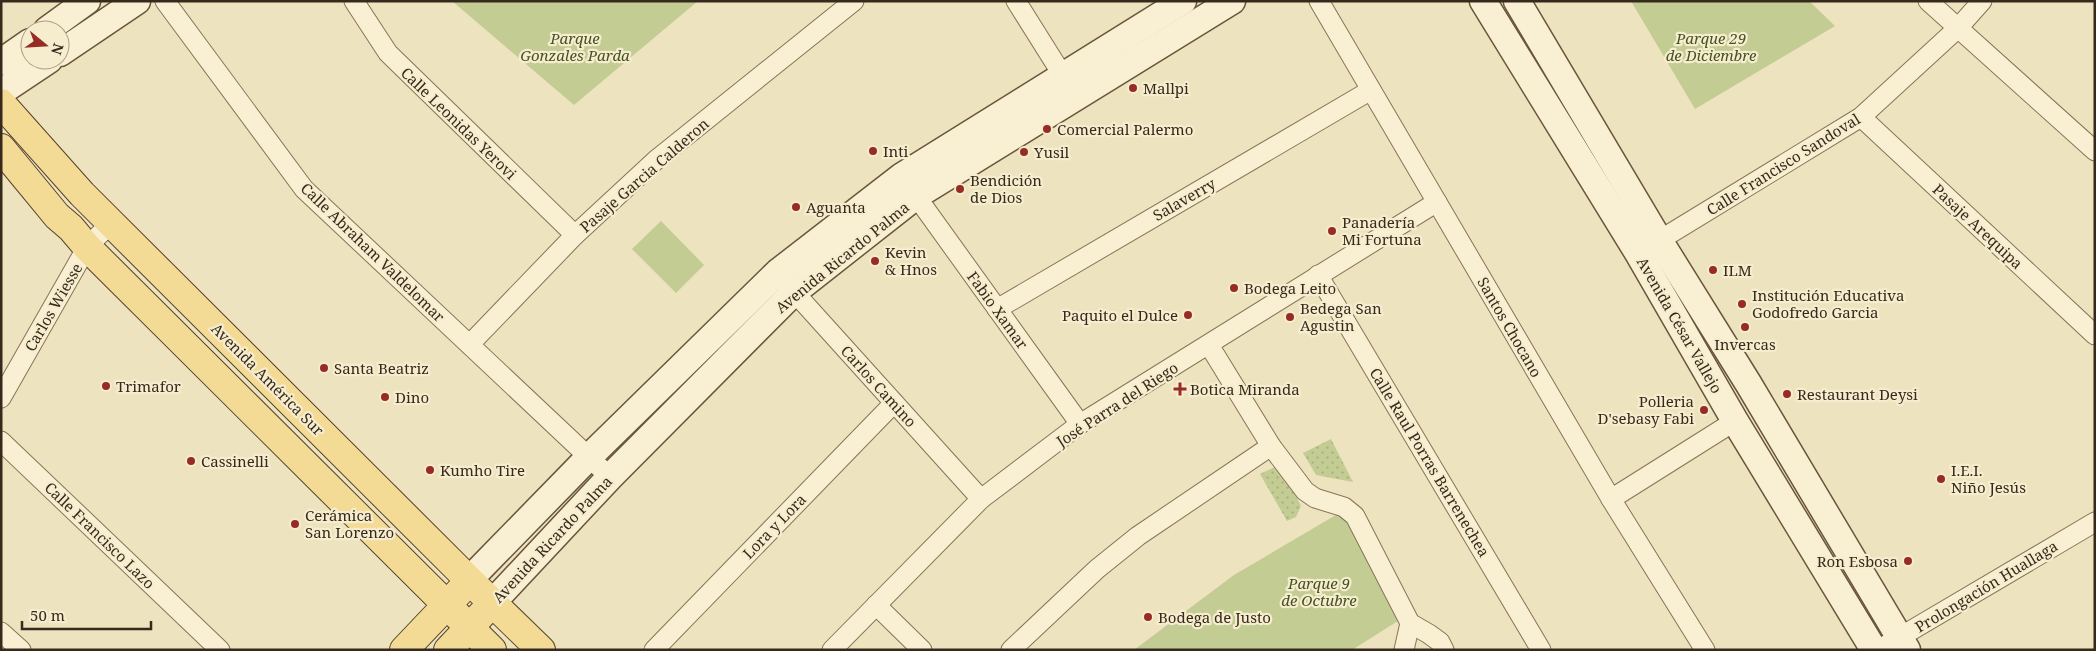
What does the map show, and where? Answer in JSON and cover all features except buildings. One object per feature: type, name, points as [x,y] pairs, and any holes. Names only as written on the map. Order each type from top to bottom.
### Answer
[{"type":"main road","points":[[60,20],[87,1]]},
{"type":"main road","points":[[70,46],[137,1]]},
{"type":"main road","name":"Avenida Ricardo Palma","points":[[448,650],[610,477],[794,292],[916,196],[1183,1]]},
{"type":"main road","name":"Avenida Ricardo Palma","points":[[404,650],[469,580],[589,457],[778,272],[902,176],[1232,1]]},
{"type":"main road","name":"Avenida César Vallejo","points":[[1483,1],[1648,246],[1748,383],[1889,647]]},
{"type":"main road","name":"Avenida César Vallejo","points":[[1517,1],[1648,246],[1735,421],[1889,647]]},
{"type":"main road","points":[[1,62],[20,49]]},
{"type":"main road","points":[[1,92],[34,70]]},
{"type":"main road","name":"Avenida América Sur","points":[[1,103],[82,194],[541,650]]},
{"type":"main road","points":[[1,148],[57,216],[71,228],[87,247],[492,650]]},
{"type":"street","name":"Calle Abraham Valdelomar","points":[[165,1],[304,189],[610,477]]},
{"type":"street","name":"Calle Leonidas Yerovi","points":[[354,1],[388,53],[575,235]]},
{"type":"street","name":"Pasaje Garcia Calderon","points":[[470,344],[575,235],[656,160],[854,1]]},
{"type":"street","points":[[1016,1],[1069,86]]},
{"type":"street","name":"Santos Chocano","points":[[1319,1],[1611,499],[1705,650]]},
{"type":"street","points":[[1928,1],[2095,151]]},
{"type":"street","name":"Calle Francisco Sandoval","points":[[1648,246],[1861,118],[1958,28],[1982,1]]},
{"type":"street","name":"Salaverry","points":[[997,309],[1371,90]]},
{"type":"street","name":"Pasaje Arequipa","points":[[1861,118],[2095,335]]},
{"type":"street","name":"Fabio Xamar","points":[[916,196],[1080,424]]},
{"type":"street","name":"José Parra del Riego","points":[[832,650],[981,499],[1080,424],[1437,202]]},
{"type":"street","name":"Carlos Wiesse","points":[[1,398],[87,247],[112,222]]},
{"type":"street","name":"Carlos Camino","points":[[778,272],[981,499]]},
{"type":"street","name":"Calle Raul Porras Barrenechea","points":[[1318,275],[1541,650]]},
{"type":"street","points":[[1209,345],[1271,446],[1306,491],[1315,498],[1344,507],[1355,516],[1410,623],[1440,642],[1444,650]]},
{"type":"street","name":"Lora y Lora","points":[[654,650],[894,403]]},
{"type":"street","points":[[1611,499],[1735,421]]},
{"type":"street","name":"Calle Francisco Lazo","points":[[1,441],[220,650]]},
{"type":"street","points":[[1011,650],[1097,569],[1138,536],[1271,446]]},
{"type":"street","name":"Prolongación Huallaga","points":[[1889,647],[2095,522]]},
{"type":"street","points":[[876,605],[922,650]]},
{"type":"street","points":[[1404,650],[1410,623]]},
{"type":"street","points":[[1,632],[22,650]]},
{"type":"green space","name":"Parque Gonzales Parda","points":[[452,1],[698,1],[574,105]]},
{"type":"green space","name":"Parque 29 de Diciembre","points":[[1631,1],[1809,1],[1835,26],[1695,109]]},
{"type":"green space","points":[[661,221],[704,265],[676,293],[632,249]]},
{"type":"green space","points":[[1331,439],[1353,482],[1316,475],[1303,453]]},
{"type":"green space","points":[[1277,466],[1282,468],[1301,506],[1296,517],[1287,521],[1260,474]]},
{"type":"green space","name":"Parque 9 de Octubre","points":[[1341,512],[1350,521],[1401,619],[1352,650],[1134,650],[1234,575]]},
{"type":"place","name":"Mallpi","points":[[1133,88]]},
{"type":"place","name":"Comercial Palermo","points":[[1047,129]]},
{"type":"place","name":"Inti","points":[[873,151]]},
{"type":"place","name":"Yusil","points":[[1024,152]]},
{"type":"place","name":"Bendición de Dios","points":[[960,189]]},
{"type":"place","name":"Aguanta","points":[[796,207]]},
{"type":"place","name":"Panadería Mi Fortuna","points":[[1332,231]]},
{"type":"place","name":"Kevin & Hnos","points":[[875,261]]},
{"type":"place","name":"ILM","points":[[1713,270]]},
{"type":"place","name":"Bodega Leito","points":[[1234,288]]},
{"type":"place","name":"Institución Educativa Godofredo Garcia","points":[[1742,304]]},
{"type":"place","name":"Paquito el Dulce","points":[[1188,315]]},
{"type":"place","name":"Bedega San Agustin","points":[[1290,317]]},
{"type":"place","name":"Invercas","points":[[1745,327]]},
{"type":"place","name":"Santa Beatriz","points":[[324,368]]},
{"type":"place","name":"Trimafor","points":[[106,386]]},
{"type":"place","name":"Botica Miranda","points":[[1180,389]]},
{"type":"place","name":"Restaurant Deysi","points":[[1787,394]]},
{"type":"place","name":"Dino","points":[[385,397]]},
{"type":"place","name":"Polleria D'sebasy Fabi","points":[[1704,410]]},
{"type":"place","name":"Cassinelli","points":[[191,461]]},
{"type":"place","name":"Kumho Tire","points":[[430,470]]},
{"type":"place","name":"I.E.I. Niño Jesús","points":[[1941,479]]},
{"type":"place","name":"Cerámica San Lorenzo","points":[[295,524]]},
{"type":"place","name":"Ron Esbosa","points":[[1908,561]]},
{"type":"place","name":"Bodega de Justo","points":[[1148,617]]}]
